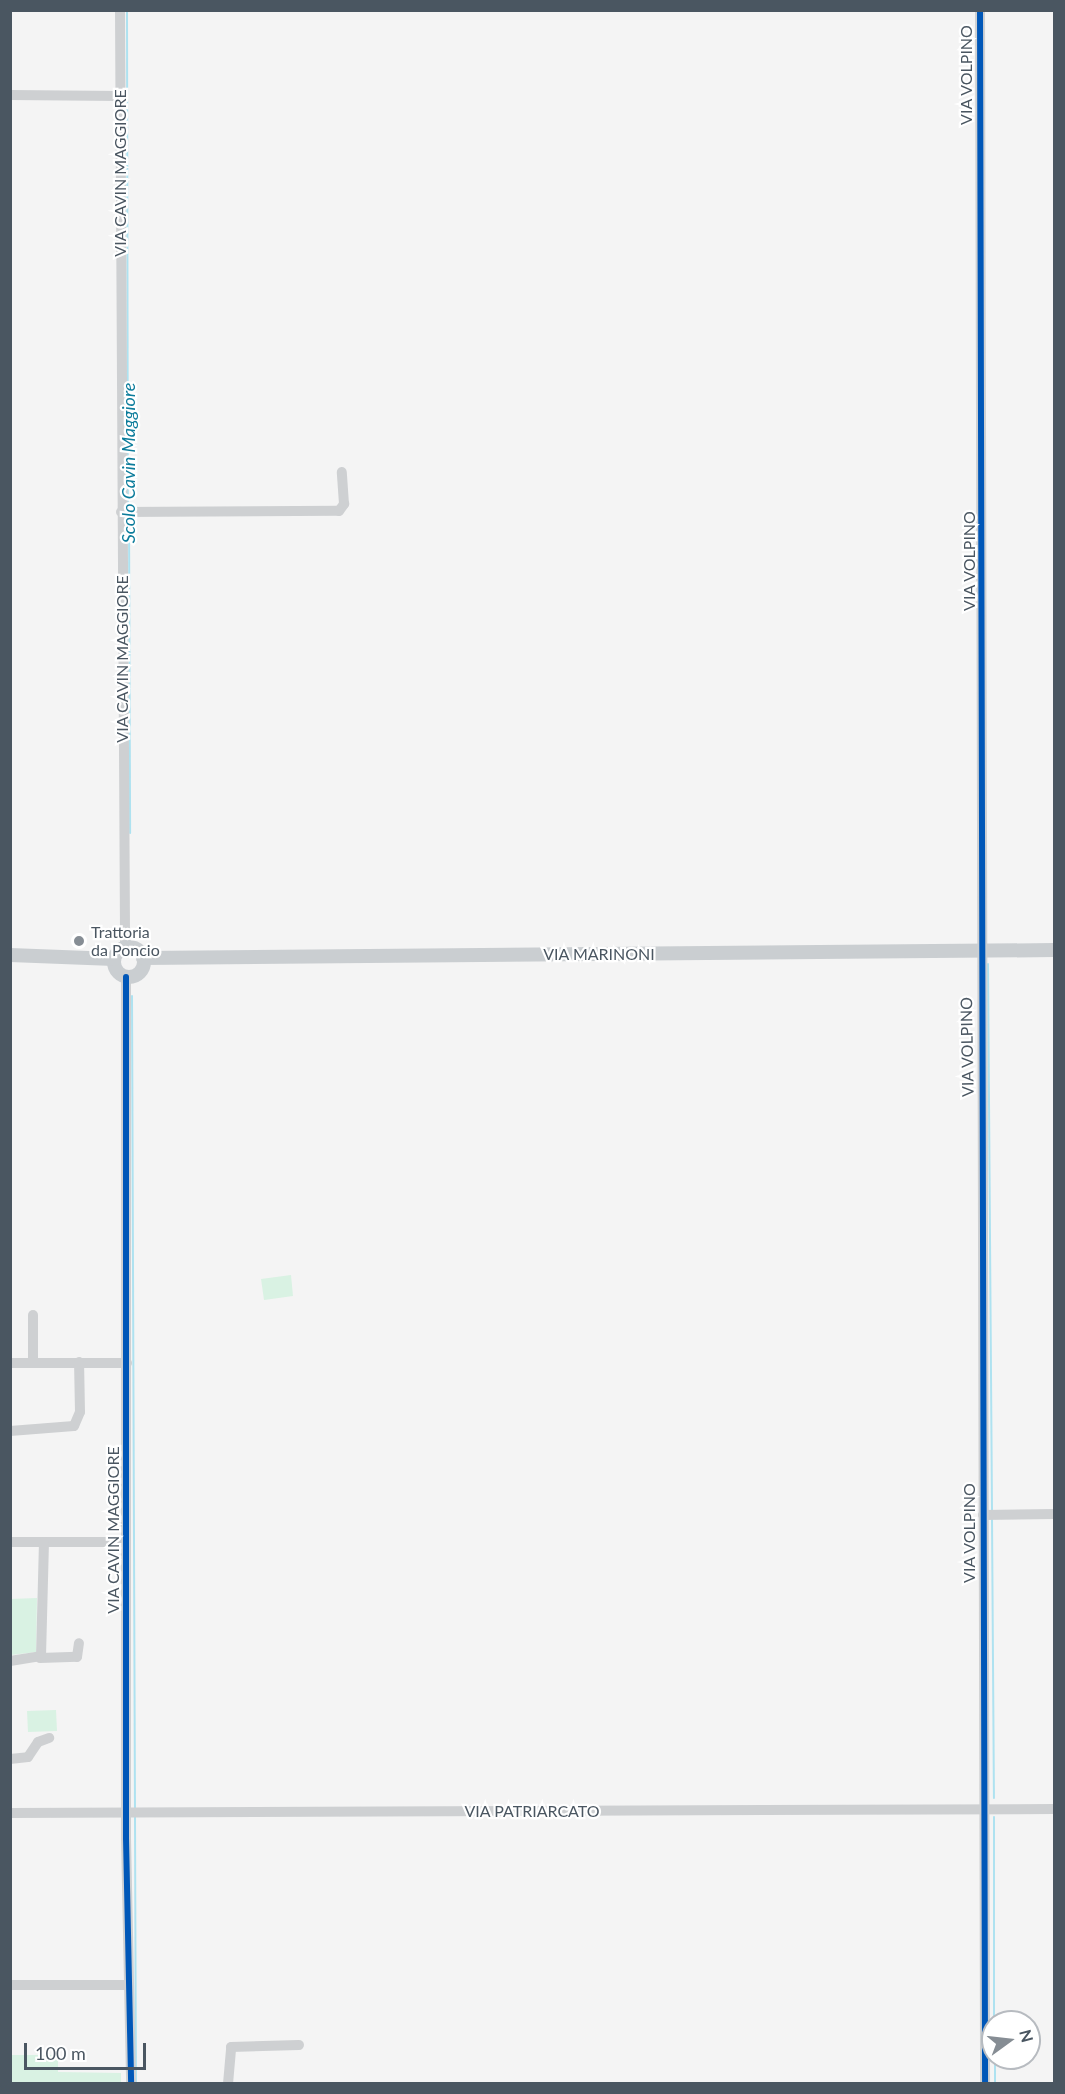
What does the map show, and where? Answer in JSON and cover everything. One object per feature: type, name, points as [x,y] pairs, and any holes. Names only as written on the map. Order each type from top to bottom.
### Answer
[{"type":"main road","points":[[10,955],[114,959],[126,947],[137,949],[143,958],[140,973],[126,977],[115,969],[114,959]]},
{"type":"main road","name":"VIA MARINONI","points":[[143,958],[1054,950]]},
{"type":"street","name":"VIA CAVIN MAGGIORE","points":[[120,10],[127,512],[126,947]]},
{"type":"street","name":"VIA VOLPINO","points":[[980,10],[979,952],[989,1515],[985,2084]]},
{"type":"street","points":[[10,95],[120,96]]},
{"type":"street","points":[[127,512],[339,511],[344,504],[342,472]]},
{"type":"street","name":"VIA CAVIN MAGGIORE","points":[[126,977],[126,1542],[133,1812],[129,1985],[131,2084]]},
{"type":"street","points":[[33,1315],[33,1362]]},
{"type":"street","points":[[10,1431],[74,1426],[80,1412],[79,1362]]},
{"type":"street","points":[[10,1363],[127,1363]]},
{"type":"street","points":[[989,1515],[1054,1514]]},
{"type":"street","points":[[10,1542],[126,1542]]},
{"type":"street","points":[[40,1658],[44,1542]]},
{"type":"street","points":[[10,1661],[77,1657],[79,1642]]},
{"type":"street","points":[[10,1759],[28,1757],[38,1742],[49,1738]]},
{"type":"street","name":"VIA PATRIARCATO","points":[[10,1813],[1054,1809]]},
{"type":"street","points":[[10,1985],[129,1985]]},
{"type":"street","points":[[228,2084],[231,2047],[299,2045]]},
{"type":"green space","points":[[291,1275],[293,1296],[264,1300],[261,1279]]},
{"type":"green space","points":[[37,1598],[36,1652],[11,1655],[10,1599]]},
{"type":"green space","points":[[56,1710],[57,1731],[28,1732],[27,1711]]},
{"type":"green space","points":[[11,2055],[58,2055],[58,2072],[121,2073],[121,2083],[11,2083]]},
{"type":"waterway","name":"Scolo Cavin Maggiore","points":[[127,10],[128,509]]},
{"type":"waterway","name":"Scolo Cavin Maggiore","points":[[129,514],[130,833]]},
{"type":"waterway","points":[[988,964],[992,1510]]},
{"type":"waterway","name":"Scolo Cavin Maggiore","points":[[132,996],[135,1809]]},
{"type":"waterway","points":[[992,1519],[994,1798]]},
{"type":"waterway","name":"Scolo Cavin Maggiore","points":[[135,1817],[136,2084]]},
{"type":"waterway","points":[[994,1817],[994,2010]]},
{"type":"waterway","points":[[995,2070],[995,2084]]},
{"type":"cycle path","points":[[980,10],[985,2084]]},
{"type":"cycle path","points":[[126,977],[126,1838],[131,2084]]},
{"type":"place","name":"Trattoria da Poncio","points":[[79,941]]}]
